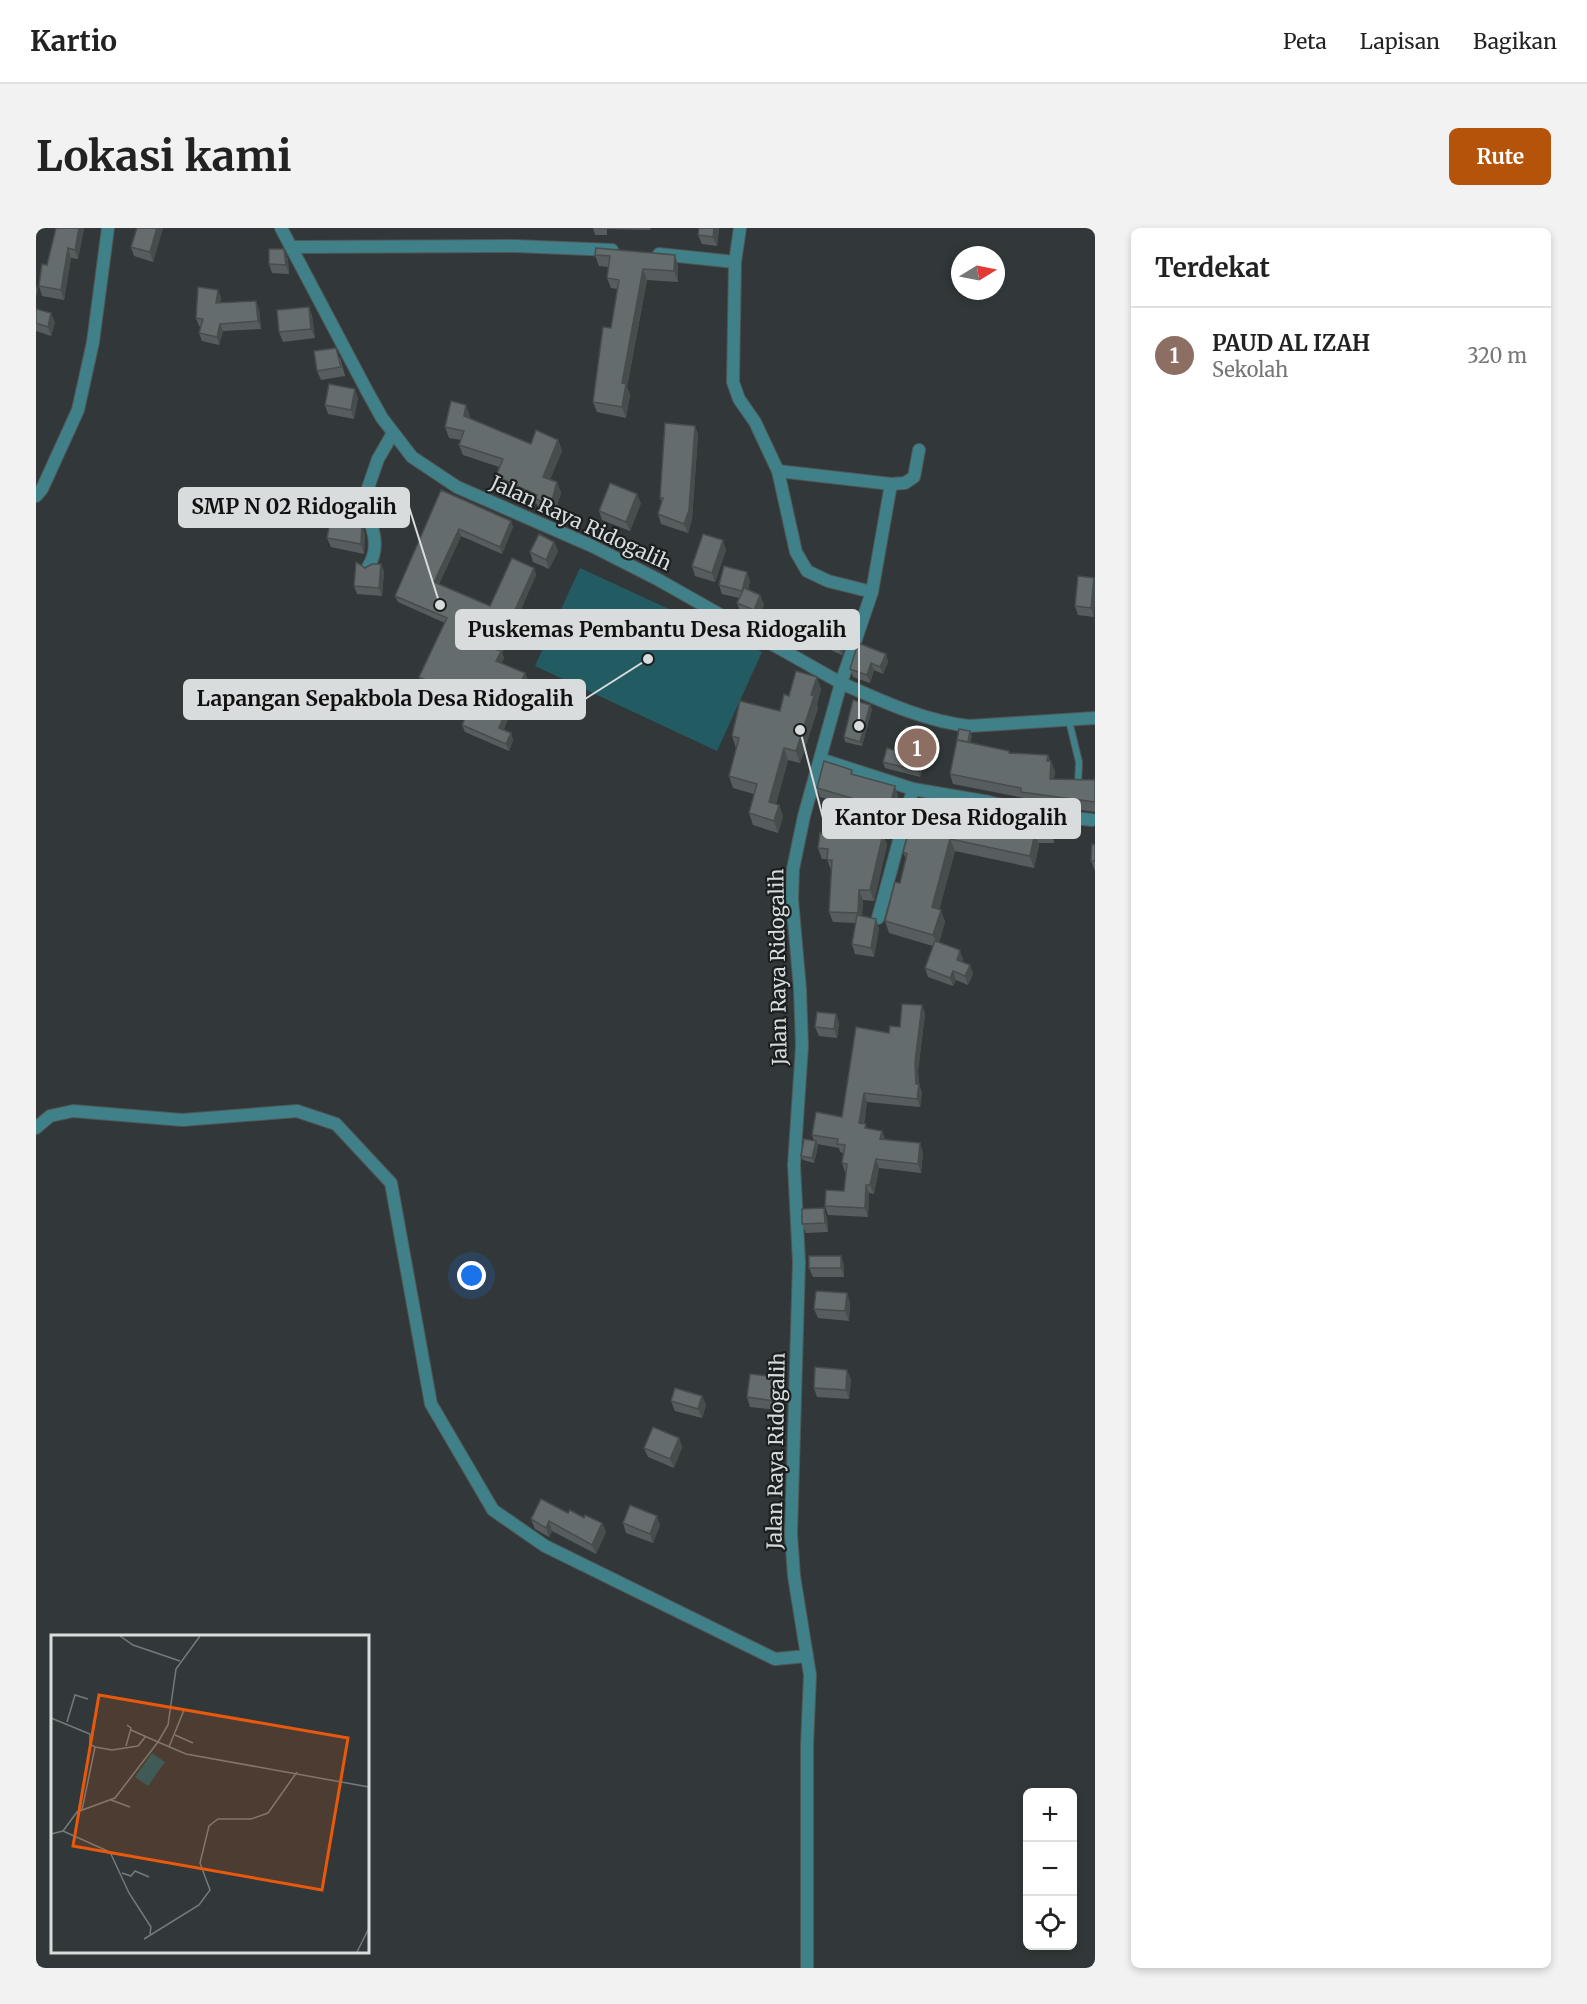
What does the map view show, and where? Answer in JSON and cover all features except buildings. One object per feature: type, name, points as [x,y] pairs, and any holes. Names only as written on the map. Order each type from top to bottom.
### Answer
[{"type":"street","points":[[36,496],[42,489],[78,410],[93,342],[108,228]]},
{"type":"street","name":"Jalan Raya Ridogalih","points":[[281,228],[351,362],[393,433],[412,457],[443,479],[620,560],[841,683],[798,838],[792,884],[802,1046],[794,1165],[800,1262],[791,1534],[794,1576],[810,1676],[807,1745],[807,1968]]},
{"type":"street","points":[[740,228],[735,262],[733,382],[739,399],[754,422],[778,471],[796,552],[807,571],[828,581],[872,592]]},
{"type":"street","points":[[292,247],[514,246],[626,251]]},
{"type":"street","points":[[648,253],[735,262]]},
{"type":"street","points":[[368,567],[375,556],[376,543],[369,517],[361,508],[378,459],[393,433]]},
{"type":"street","points":[[778,471],[891,484],[905,483],[914,477],[919,450]]},
{"type":"street","points":[[891,484],[872,592],[841,683],[888,704],[948,724],[969,726],[1095,718]]},
{"type":"street","points":[[820,759],[913,789],[989,801],[1040,814],[1092,820]]},
{"type":"street","points":[[878,918],[913,789]]},
{"type":"street","points":[[36,1128],[50,1116],[73,1111],[183,1120],[297,1111],[336,1124],[391,1183],[431,1404],[493,1510],[545,1546],[776,1659],[807,1656]]},
{"type":"lane","points":[[1070,721],[1079,762],[1078,785]]},
{"type":"shaded area","points":[[580,568],[762,652],[717,751],[535,666]]},
{"type":"place","name":"SMP N 02 Ridogalih","points":[[440,605]]},
{"type":"place","name":"Lapangan Sepakbola Desa Ridogalih","points":[[648,659]]},
{"type":"place","name":"Puskemas Pembantu Desa Ridogalih","points":[[859,726]]},
{"type":"place","name":"Kantor Desa Ridogalih","points":[[800,730]]},
{"type":"place","name":"PAUD AL IZAH","points":[[917,748]]}]
